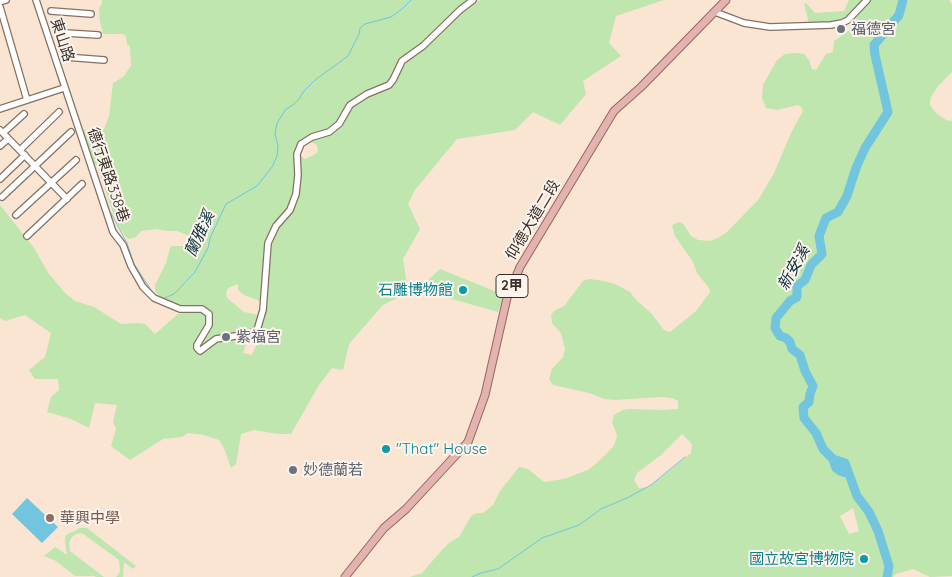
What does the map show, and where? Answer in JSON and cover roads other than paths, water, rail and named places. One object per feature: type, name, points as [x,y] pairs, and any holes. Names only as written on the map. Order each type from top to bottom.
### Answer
[{"type":"main road","name":"仰德大道二段","points":[[346,577],[384,528],[406,509],[468,442],[485,395],[507,298],[520,266],[614,111],[641,87],[726,0]]},
{"type":"street","points":[[0,2],[6,0]]},
{"type":"street","name":"東山路","points":[[36,0],[64,88]]},
{"type":"street","name":"德行東路338巷","points":[[64,88],[104,200],[113,232],[123,245],[130,266],[143,287],[154,298],[185,310],[202,309],[207,312],[210,322],[197,346],[198,350],[203,350],[212,341],[219,338],[256,331],[262,310],[268,243],[276,226],[290,210],[296,194],[298,175],[297,154],[301,144],[312,137],[329,132],[339,124],[350,105],[367,94],[388,85],[393,80],[402,61],[423,46],[473,0]]},
{"type":"street","points":[[715,12],[744,23],[770,26],[831,25],[848,20],[866,0]]},
{"type":"street","points":[[0,7],[27,100]]},
{"type":"street","points":[[51,11],[91,14]]},
{"type":"street","points":[[66,33],[98,35]]},
{"type":"street","points":[[64,57],[104,60]]},
{"type":"street","points":[[0,109],[64,88]]},
{"type":"street","points":[[20,150],[59,112]]},
{"type":"street","points":[[24,114],[2,131],[67,199]]},
{"type":"street","points":[[2,197],[70,132]]},
{"type":"street","points":[[0,146],[8,139]]},
{"type":"street","points":[[0,179],[25,155]]},
{"type":"street","points":[[16,215],[76,160]]},
{"type":"street","points":[[27,236],[82,184]]},
{"type":"water","points":[[27,498],[58,527],[42,543],[12,514]]},
{"type":"waterway","name":"蘭雅溪","points":[[162,299],[174,294],[195,272],[208,248],[210,238],[226,204],[257,186],[272,167],[277,156],[278,146],[275,134],[277,123],[286,109],[293,105],[315,80],[348,56],[360,28],[365,24],[391,17],[411,0]]},
{"type":"waterway","name":"新安溪","points":[[887,577],[889,566],[878,531],[869,512],[857,496],[845,463],[833,459],[823,449],[816,433],[804,418],[803,407],[809,402],[813,386],[805,371],[800,355],[792,349],[790,342],[780,336],[775,328],[776,318],[790,301],[797,297],[797,286],[805,280],[811,265],[822,254],[819,236],[826,218],[838,212],[847,196],[865,148],[888,112],[874,45],[899,15],[903,0]]},
{"type":"waterway","name":"蘭雅溪","points":[[111,213],[127,243],[134,264],[153,293]]},
{"type":"waterway","points":[[472,577],[498,569],[542,538],[579,525],[601,509],[651,485],[685,457]]},
{"type":"waterway","name":"新安溪","points":[[833,459],[836,468],[849,474]]},
{"type":"place","name":"福德宮","points":[[841,29]]},
{"type":"place","name":"石雕博物館","points":[[463,290]]},
{"type":"place","name":"紫福宮","points":[[226,337]]},
{"type":"place","name":"\"That\" House","points":[[386,449]]},
{"type":"place","name":"妙德蘭若","points":[[293,470]]},
{"type":"place","name":"華興中學","points":[[50,518]]},
{"type":"place","name":"國立故宮博物院","points":[[864,559]]}]
